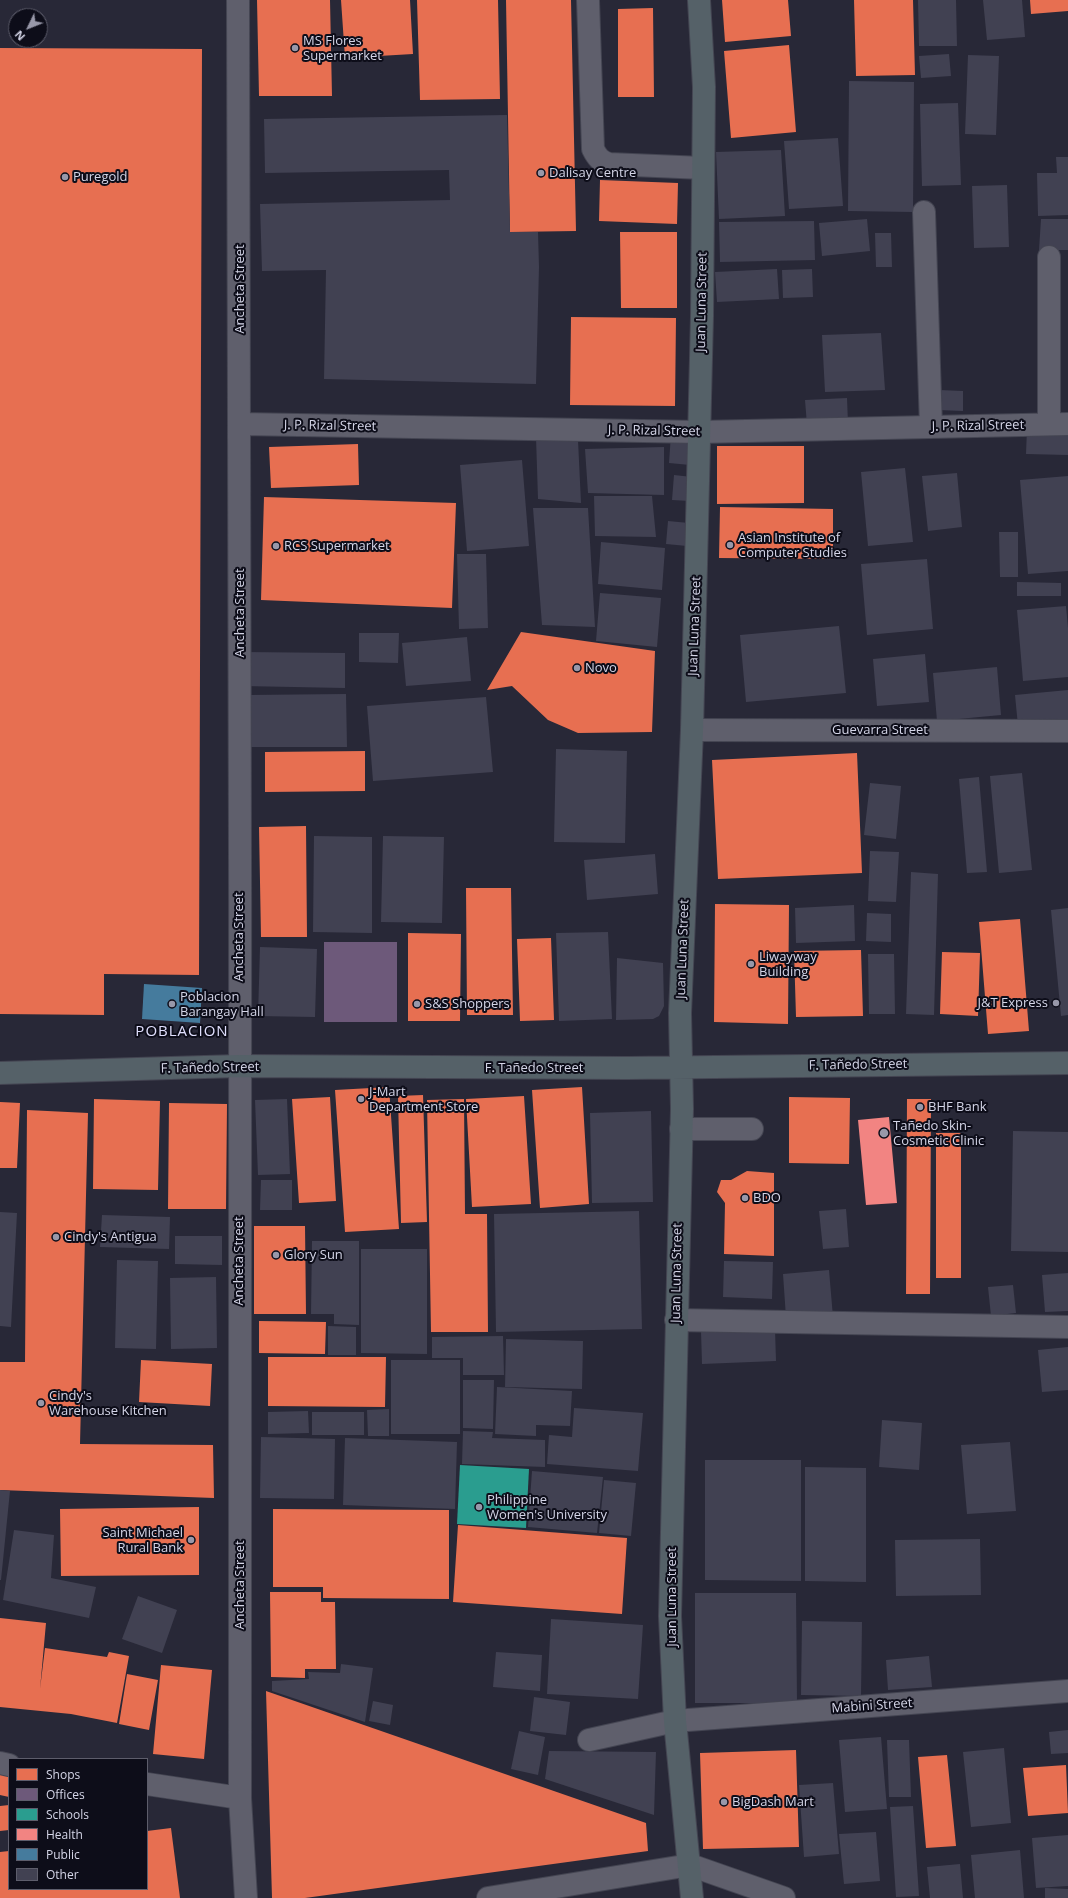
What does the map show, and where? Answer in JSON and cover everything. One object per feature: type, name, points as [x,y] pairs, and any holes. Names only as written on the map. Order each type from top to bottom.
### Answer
[{"type":"main road","name":"Juan Luna Street","points":[[692,1898],[675,1721],[670,1616],[681,1129],[680,1013],[692,730],[700,432],[704,87],[699,0]]},
{"type":"main road","name":"F. Tañedo Street","points":[[0,1073],[239,1066],[681,1068],[1068,1063]]},
{"type":"street","name":"Ancheta Street","points":[[238,0],[241,424],[239,1066],[240,1798],[246,1898]]},
{"type":"street","points":[[588,0],[593,149],[596,156],[601,161],[609,164],[703,168]]},
{"type":"street","points":[[924,212],[931,427]]},
{"type":"street","points":[[1049,257],[1059,424]]},
{"type":"street","name":"J. P. Rizal Street","points":[[241,424],[700,432],[1059,424]]},
{"type":"street","name":"Guevarra Street","points":[[692,730],[1068,731]]},
{"type":"street","points":[[681,1129],[752,1129]]},
{"type":"street","points":[[676,1320],[1068,1327]]},
{"type":"street","name":"Mabini Street","points":[[589,1740],[675,1721],[1068,1691]]},
{"type":"street","points":[[148,1784],[240,1798]]},
{"type":"street","points":[[488,1898],[690,1865],[784,1898]]},
{"type":"building: Shops","name":"MS Flores Supermarket","points":[[257,0],[330,0],[332,96],[259,96]]},
{"type":"building: Shops","points":[[341,0],[410,0],[413,54],[345,58]]},
{"type":"building: Shops","points":[[417,0],[498,0],[500,99],[420,100]]},
{"type":"building: Shops","name":"Dalisay Centre","points":[[506,0],[571,0],[576,231],[510,232]]},
{"type":"building: Shops","points":[[722,0],[788,0],[791,36],[725,42]]},
{"type":"building: Shops","points":[[854,0],[913,0],[915,75],[856,76]]},
{"type":"building: Shops","points":[[1030,0],[1068,0],[1068,11],[1031,14]]},
{"type":"building: Shops","points":[[653,8],[654,97],[618,97],[618,9]]},
{"type":"building: Shops","points":[[789,45],[796,132],[731,138],[724,51]]},
{"type":"building: Shops","points":[[0,48],[202,49],[199,975],[104,974],[104,1015],[0,1014]]},
{"type":"building: Shops","points":[[600,180],[678,183],[677,224],[599,221]]},
{"type":"building: Shops","points":[[620,232],[677,232],[677,308],[621,308]]},
{"type":"building: Shops","points":[[571,317],[676,318],[675,406],[570,405]]},
{"type":"building: Shops","points":[[358,444],[359,485],[271,488],[269,447]]},
{"type":"building: Shops","points":[[717,446],[804,446],[804,503],[717,504]]},
{"type":"building: Shops","points":[[264,497],[456,503],[452,608],[261,600]]},
{"type":"building: Shops","points":[[720,507],[833,509],[833,559],[719,558]]},
{"type":"building: Shops","name":"Novo","points":[[521,632],[655,651],[652,732],[578,733],[548,720],[512,686],[487,690]]},
{"type":"building: Shops","points":[[365,751],[365,791],[265,792],[265,752]]},
{"type":"building: Shops","points":[[857,753],[862,873],[718,879],[712,760]]},
{"type":"building: Shops","points":[[306,826],[307,937],[261,937],[259,827]]},
{"type":"building: Shops","points":[[466,888],[511,888],[513,1015],[467,1015]]},
{"type":"building: Shops","name":"Liwayway Building","points":[[715,904],[789,905],[788,1024],[714,1022]]},
{"type":"building: Shops","points":[[1020,919],[1029,1031],[988,1034],[979,922]]},
{"type":"building: Shops","points":[[408,933],[461,934],[460,1021],[408,1021]]},
{"type":"building: Shops","points":[[551,938],[554,1020],[520,1021],[517,939]]},
{"type":"building: Shops","points":[[861,950],[863,1016],[796,1017],[794,951]]},
{"type":"building: Shops","points":[[942,952],[980,953],[978,1016],[940,1014]]},
{"type":"building: Shops","points":[[389,1087],[399,1229],[345,1232],[335,1090]]},
{"type":"building: Shops","points":[[582,1087],[589,1204],[540,1208],[532,1090]]},
{"type":"building: Shops","points":[[423,1095],[427,1222],[401,1223],[398,1096]]},
{"type":"building: Shops","points":[[524,1096],[531,1204],[472,1207],[466,1099]]},
{"type":"building: Shops","points":[[330,1097],[336,1201],[299,1203],[292,1099]]},
{"type":"building: Shops","points":[[789,1097],[850,1098],[849,1164],[789,1163]]},
{"type":"building: Shops","points":[[94,1099],[160,1101],[158,1190],[93,1189]]},
{"type":"building: Shops","points":[[464,1099],[465,1214],[487,1214],[488,1332],[431,1332],[427,1100]]},
{"type":"building: Shops","points":[[907,1099],[931,1099],[930,1294],[906,1294]]},
{"type":"building: Shops","points":[[0,1102],[20,1103],[17,1168],[0,1168]]},
{"type":"building: Shops","points":[[169,1103],[227,1104],[226,1209],[168,1209]]},
{"type":"building: Shops","points":[[27,1110],[88,1113],[80,1444],[213,1445],[214,1498],[0,1490],[0,1362],[25,1362]]},
{"type":"building: Shops","points":[[936,1133],[961,1133],[961,1278],[936,1278]]},
{"type":"building: Shops","points":[[747,1171],[774,1173],[774,1256],[724,1254],[725,1203],[717,1192],[721,1180],[731,1180]]},
{"type":"building: Shops","points":[[254,1226],[305,1226],[306,1314],[254,1314]]},
{"type":"building: Shops","points":[[259,1321],[326,1322],[325,1354],[259,1353]]},
{"type":"building: Shops","points":[[268,1357],[386,1357],[385,1407],[268,1406]]},
{"type":"building: Shops","points":[[141,1360],[212,1364],[210,1406],[139,1402]]},
{"type":"building: Shops","points":[[199,1507],[199,1575],[61,1576],[60,1509]]},
{"type":"building: Shops","points":[[273,1509],[449,1510],[449,1599],[323,1598],[323,1587],[273,1587]]},
{"type":"building: Shops","points":[[458,1525],[627,1538],[622,1614],[453,1602]]},
{"type":"building: Shops","points":[[270,1592],[321,1592],[321,1602],[335,1602],[336,1669],[305,1669],[305,1678],[271,1677]]},
{"type":"building: Shops","points":[[0,1618],[46,1623],[40,1689],[45,1648],[107,1657],[109,1652],[129,1656],[117,1723],[71,1714],[0,1707]]},
{"type":"building: Shops","points":[[161,1665],[212,1670],[204,1759],[153,1754]]},
{"type":"building: Shops","points":[[127,1674],[158,1680],[149,1730],[119,1724]]},
{"type":"building: Shops","points":[[266,1691],[646,1823],[648,1851],[305,1898],[272,1898]]},
{"type":"building: Shops","points":[[796,1750],[799,1847],[703,1849],[700,1753]]},
{"type":"building: Shops","points":[[947,1755],[956,1846],[926,1848],[918,1757]]},
{"type":"building: Shops","points":[[1066,1765],[1068,1813],[1028,1816],[1023,1768]]},
{"type":"building: Shops","points":[[0,1771],[8,1772],[8,1797],[0,1795]]},
{"type":"building: Shops","points":[[8,1805],[8,1830],[0,1831],[0,1806]]},
{"type":"building: Shops","points":[[171,1828],[180,1898],[0,1898],[0,1852],[8,1851],[8,1890],[148,1890],[148,1831]]},
{"type":"building: Offices","points":[[324,942],[397,942],[397,1022],[324,1022]]},
{"type":"building: Schools","points":[[460,1465],[529,1469],[526,1528],[457,1524]]},
{"type":"building: Health","points":[[889,1117],[897,1203],[866,1205],[858,1120]]},
{"type":"building: Public","name":"Poblacion Barangay Hall","points":[[144,984],[202,988],[200,1023],[142,1019]]},
{"type":"building: Other","points":[[918,0],[956,0],[957,46],[919,46]]},
{"type":"building: Other","points":[[983,0],[1022,0],[1025,37],[987,40]]},
{"type":"building: Other","points":[[949,54],[951,76],[921,78],[919,56]]},
{"type":"building: Other","points":[[968,55],[999,56],[996,135],[965,134]]},
{"type":"building: Other","points":[[849,81],[914,82],[913,212],[848,211]]},
{"type":"building: Other","points":[[958,103],[961,185],[922,186],[920,104]]},
{"type":"building: Other","points":[[507,115],[510,232],[538,232],[539,267],[536,384],[324,379],[326,270],[262,271],[260,204],[450,200],[449,170],[265,173],[264,119]]},
{"type":"building: Other","points":[[838,138],[843,206],[789,209],[784,141]]},
{"type":"building: Other","points":[[781,150],[785,216],[719,219],[716,152]]},
{"type":"building: Other","points":[[1056,157],[1068,157],[1068,215],[1038,216],[1037,173],[1057,173]]},
{"type":"building: Other","points":[[1007,185],[1009,247],[974,248],[972,186]]},
{"type":"building: Other","points":[[867,219],[870,251],[822,256],[819,223]]},
{"type":"building: Other","points":[[1041,219],[1068,219],[1068,250],[1039,250]]},
{"type":"building: Other","points":[[814,221],[815,260],[720,262],[719,222]]},
{"type":"building: Other","points":[[875,233],[891,233],[892,267],[876,267]]},
{"type":"building: Other","points":[[777,269],[779,299],[717,302],[715,272]]},
{"type":"building: Other","points":[[812,269],[813,297],[783,298],[782,270]]},
{"type":"building: Other","points":[[881,333],[885,390],[825,392],[822,335]]},
{"type":"building: Other","points":[[939,390],[963,391],[963,411],[938,410]]},
{"type":"building: Other","points":[[847,398],[848,423],[807,425],[805,400]]},
{"type":"building: Other","points":[[1027,428],[1068,430],[1068,455],[1026,454]]},
{"type":"building: Other","points":[[671,434],[692,436],[690,465],[669,463]]},
{"type":"building: Other","points":[[536,437],[578,440],[581,503],[538,499]]},
{"type":"building: Other","points":[[664,447],[664,495],[588,493],[585,449]]},
{"type":"building: Other","points":[[522,460],[529,546],[467,551],[460,465]]},
{"type":"building: Other","points":[[905,468],[913,542],[868,546],[861,472]]},
{"type":"building: Other","points":[[957,473],[962,527],[928,531],[922,476]]},
{"type":"building: Other","points":[[674,475],[692,477],[690,501],[672,500]]},
{"type":"building: Other","points":[[1068,476],[1068,571],[1028,574],[1020,480]]},
{"type":"building: Other","points":[[594,496],[652,496],[656,537],[595,536]]},
{"type":"building: Other","points":[[533,508],[588,508],[595,627],[542,625]]},
{"type":"building: Other","points":[[668,521],[689,523],[687,546],[666,544]]},
{"type":"building: Other","points":[[999,532],[1018,532],[1018,577],[1000,577]]},
{"type":"building: Other","points":[[601,542],[665,548],[662,590],[598,584]]},
{"type":"building: Other","points":[[457,554],[486,554],[488,628],[459,629]]},
{"type":"building: Other","points":[[927,559],[933,629],[867,635],[861,564]]},
{"type":"building: Other","points":[[1017,582],[1061,583],[1061,596],[1017,596]]},
{"type":"building: Other","points":[[600,593],[661,598],[657,647],[596,641]]},
{"type":"building: Other","points":[[1066,606],[1068,628],[1068,677],[1023,681],[1017,610]]},
{"type":"building: Other","points":[[839,626],[846,693],[746,702],[740,635]]},
{"type":"building: Other","points":[[359,633],[399,633],[398,663],[359,662]]},
{"type":"building: Other","points":[[467,637],[471,681],[406,686],[402,643]]},
{"type":"building: Other","points":[[242,652],[345,653],[345,688],[242,686]]},
{"type":"building: Other","points":[[925,654],[929,702],[877,706],[873,659]]},
{"type":"building: Other","points":[[997,667],[1001,715],[937,721],[933,673]]},
{"type":"building: Other","points":[[1068,690],[1068,722],[1018,726],[1015,695]]},
{"type":"building: Other","points":[[346,694],[347,747],[248,747],[248,695]]},
{"type":"building: Other","points":[[486,697],[493,772],[373,781],[367,706]]},
{"type":"building: Other","points":[[556,749],[627,751],[625,843],[554,842]]},
{"type":"building: Other","points":[[1022,773],[1032,870],[999,873],[990,776]]},
{"type":"building: Other","points":[[979,777],[987,872],[967,873],[959,779]]},
{"type":"building: Other","points":[[870,783],[901,786],[896,839],[864,835]]},
{"type":"building: Other","points":[[314,836],[372,837],[372,933],[313,932]]},
{"type":"building: Other","points":[[383,836],[444,837],[442,923],[381,922]]},
{"type":"building: Other","points":[[870,851],[899,852],[896,902],[868,901]]},
{"type":"building: Other","points":[[655,854],[658,894],[587,900],[584,860]]},
{"type":"building: Other","points":[[911,872],[938,874],[934,1015],[906,1014]]},
{"type":"building: Other","points":[[854,905],[855,941],[796,943],[795,908]]},
{"type":"building: Other","points":[[1068,908],[1068,1015],[1061,1016],[1051,910]]},
{"type":"building: Other","points":[[867,913],[891,914],[891,942],[866,941]]},
{"type":"building: Other","points":[[608,932],[612,1019],[559,1021],[556,933]]},
{"type":"building: Other","points":[[260,947],[317,949],[315,1017],[258,1016]]},
{"type":"building: Other","points":[[868,954],[894,954],[895,1014],[869,1014]]},
{"type":"building: Other","points":[[617,958],[663,963],[664,1006],[659,1016],[653,1019],[616,1020]]},
{"type":"building: Other","points":[[287,1099],[290,1174],[258,1175],[255,1100]]},
{"type":"building: Other","points":[[651,1111],[653,1202],[592,1203],[590,1113]]},
{"type":"building: Other","points":[[1013,1131],[1068,1132],[1068,1252],[1011,1251]]},
{"type":"building: Other","points":[[261,1180],[292,1180],[292,1210],[260,1210]]},
{"type":"building: Other","points":[[846,1209],[849,1247],[823,1249],[819,1211]]},
{"type":"building: Other","points":[[639,1211],[642,1329],[496,1332],[494,1214]]},
{"type":"building: Other","points":[[0,1212],[17,1213],[11,1327],[0,1326]]},
{"type":"building: Other","points":[[102,1215],[170,1217],[169,1249],[100,1247]]},
{"type":"building: Other","points":[[175,1236],[222,1236],[222,1265],[175,1264]]},
{"type":"building: Other","points":[[312,1241],[359,1241],[359,1325],[334,1324],[334,1314],[311,1314]]},
{"type":"building: Other","points":[[361,1249],[427,1249],[427,1354],[361,1353]]},
{"type":"building: Other","points":[[117,1260],[158,1261],[156,1349],[115,1348]]},
{"type":"building: Other","points":[[724,1261],[773,1262],[772,1299],[723,1297]]},
{"type":"building: Other","points":[[829,1270],[834,1329],[787,1332],[783,1274]]},
{"type":"building: Other","points":[[1068,1273],[1068,1311],[1045,1312],[1042,1275]]},
{"type":"building: Other","points":[[216,1277],[217,1348],[171,1349],[170,1278]]},
{"type":"building: Other","points":[[1013,1285],[1016,1313],[991,1316],[988,1287]]},
{"type":"building: Other","points":[[328,1326],[356,1327],[356,1355],[328,1355]]},
{"type":"building: Other","points":[[775,1329],[776,1361],[702,1364],[701,1331]]},
{"type":"building: Other","points":[[503,1336],[504,1375],[463,1375],[463,1358],[432,1358],[432,1337]]},
{"type":"building: Other","points":[[506,1339],[583,1341],[582,1389],[505,1387]]},
{"type":"building: Other","points":[[1068,1347],[1068,1390],[1042,1392],[1038,1350]]},
{"type":"building: Other","points":[[391,1360],[460,1360],[460,1434],[391,1434]]},
{"type":"building: Other","points":[[463,1380],[494,1380],[493,1429],[463,1428]]},
{"type":"building: Other","points":[[497,1387],[572,1391],[570,1426],[536,1425],[536,1436],[495,1434]]},
{"type":"building: Other","points":[[574,1408],[643,1413],[638,1471],[547,1464],[549,1435],[572,1437]]},
{"type":"building: Other","points":[[389,1409],[389,1436],[368,1436],[367,1410]]},
{"type":"building: Other","points":[[308,1411],[309,1433],[268,1434],[268,1412]]},
{"type":"building: Other","points":[[312,1412],[364,1412],[364,1435],[312,1435]]},
{"type":"building: Other","points":[[882,1420],[922,1423],[919,1470],[879,1467]]},
{"type":"building: Other","points":[[463,1431],[493,1432],[492,1438],[545,1440],[545,1467],[462,1464]]},
{"type":"building: Other","points":[[261,1437],[335,1439],[334,1499],[260,1498]]},
{"type":"building: Other","points":[[345,1438],[457,1442],[455,1509],[343,1505]]},
{"type":"building: Other","points":[[1010,1442],[1016,1511],[967,1514],[961,1445]]},
{"type":"building: Other","points":[[705,1460],[801,1460],[801,1581],[705,1580]]},
{"type":"building: Other","points":[[805,1467],[866,1468],[866,1582],[805,1581]]},
{"type":"building: Other","points":[[532,1471],[603,1477],[597,1533],[528,1527]]},
{"type":"building: Other","points":[[604,1480],[636,1483],[631,1536],[599,1533]]},
{"type":"building: Other","points":[[0,1490],[10,1491],[1,1580],[0,1580]]},
{"type":"building: Other","points":[[14,1530],[54,1535],[51,1578],[96,1587],[89,1618],[3,1600]]},
{"type":"building: Other","points":[[980,1539],[981,1595],[896,1596],[895,1540]]},
{"type":"building: Other","points":[[695,1593],[796,1593],[797,1703],[695,1703]]},
{"type":"building: Other","points":[[138,1596],[177,1610],[162,1653],[122,1639]]},
{"type":"building: Other","points":[[551,1619],[643,1625],[638,1699],[547,1694]]},
{"type":"building: Other","points":[[802,1621],[862,1622],[861,1696],[801,1695]]},
{"type":"building: Other","points":[[496,1652],[542,1655],[540,1691],[493,1687]]},
{"type":"building: Other","points":[[929,1656],[932,1687],[888,1690],[886,1660]]},
{"type":"building: Other","points":[[341,1664],[373,1668],[365,1722],[272,1691],[272,1681],[309,1679],[308,1672],[340,1673]]},
{"type":"building: Other","points":[[534,1697],[570,1702],[566,1735],[530,1731]]},
{"type":"building: Other","points":[[373,1701],[393,1705],[390,1725],[369,1721]]},
{"type":"building: Other","points":[[1068,1730],[1068,1753],[1051,1754],[1049,1732]]},
{"type":"building: Other","points":[[519,1731],[545,1737],[538,1775],[511,1769]]},
{"type":"building: Other","points":[[881,1737],[887,1809],[845,1812],[839,1740]]},
{"type":"building: Other","points":[[887,1740],[909,1740],[911,1797],[889,1797]]},
{"type":"building: Other","points":[[1004,1748],[1011,1823],[971,1827],[963,1752]]},
{"type":"building: Other","points":[[549,1751],[656,1752],[654,1815],[545,1779]]},
{"type":"building: Other","points":[[833,1783],[839,1854],[804,1857],[799,1785]]},
{"type":"building: Other","points":[[913,1806],[919,1896],[896,1897],[890,1807]]},
{"type":"building: Other","points":[[876,1832],[880,1881],[844,1884],[839,1834]]},
{"type":"building: Other","points":[[1068,1835],[1068,1886],[1036,1888],[1032,1838]]},
{"type":"building: Other","points":[[1020,1850],[1024,1898],[975,1898],[971,1855]]},
{"type":"building: Other","points":[[960,1864],[963,1898],[930,1898],[927,1867]]},
{"type":"building: Other","points":[[1045,1888],[1068,1889],[1068,1898],[1045,1898]]},
{"type":"place","name":"MS Flores Supermarket","points":[[295,48]]},
{"type":"place","name":"Dalisay Centre","points":[[541,173]]},
{"type":"place","name":"Puregold","points":[[65,177]]},
{"type":"place","name":"Asian Institute of Computer Studies","points":[[730,545]]},
{"type":"place","name":"RCS Supermarket","points":[[276,546]]},
{"type":"place","name":"Novo","points":[[577,668]]},
{"type":"place","name":"Liwayway Building","points":[[751,964]]},
{"type":"place","name":"J&T Express","points":[[1056,1003]]},
{"type":"place","name":"Poblacion Barangay Hall","points":[[172,1004]]},
{"type":"place","name":"S&S Shoppers","points":[[417,1004]]},
{"type":"place","name":"J-Mart Department Store","points":[[361,1099]]},
{"type":"place","name":"BHF Bank","points":[[920,1107]]},
{"type":"place","name":"Tañedo Skin- Cosmetic Clinic","points":[[884,1133]]},
{"type":"place","name":"BDO","points":[[745,1198]]},
{"type":"place","name":"Cindy's Antigua","points":[[56,1237]]},
{"type":"place","name":"Glory Sun","points":[[276,1255]]},
{"type":"place","name":"Cindy's Warehouse Kitchen","points":[[41,1403]]},
{"type":"place","name":"Philippine Women's University","points":[[479,1507]]},
{"type":"place","name":"Saint Michael Rural Bank","points":[[191,1540]]},
{"type":"place","name":"BigDash Mart","points":[[724,1802]]},
{"type":"district","name":"POBLACION","points":[[182,1032]]}]
